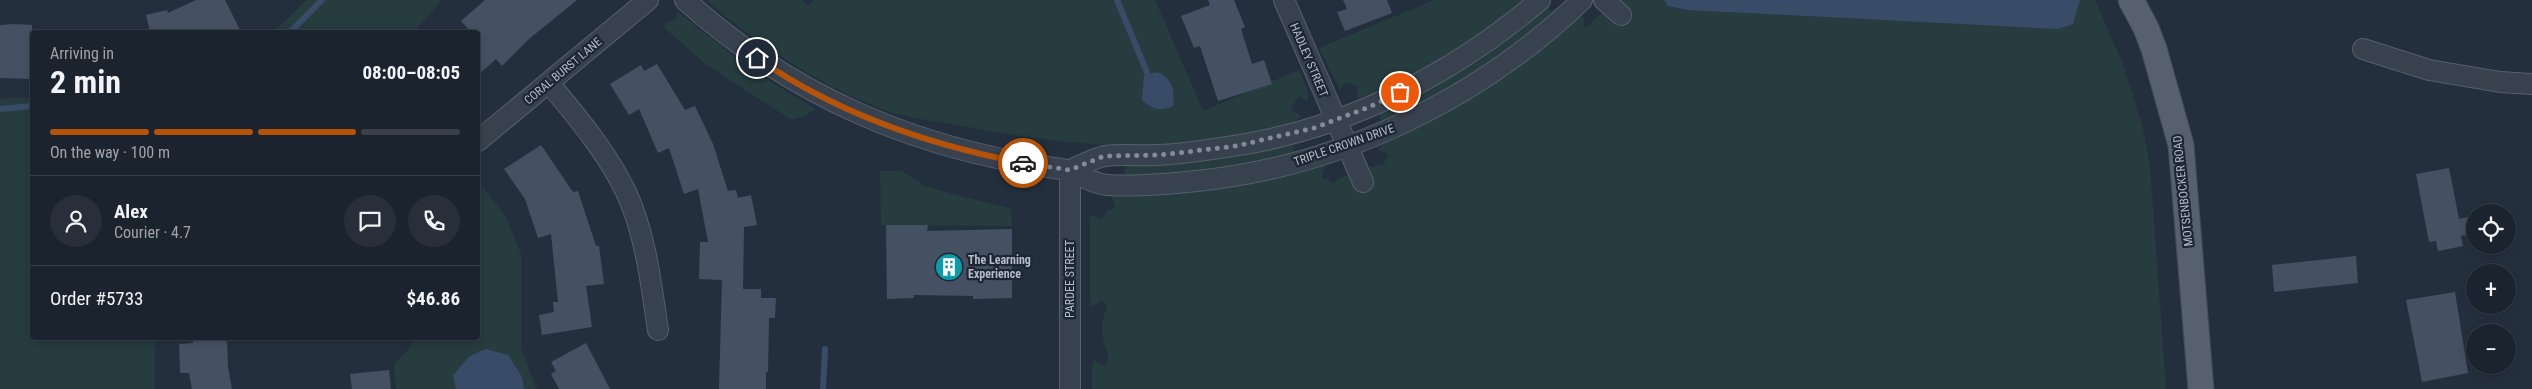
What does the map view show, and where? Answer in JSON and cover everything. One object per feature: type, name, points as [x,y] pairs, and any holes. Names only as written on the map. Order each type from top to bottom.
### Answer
[{"type":"main road","name":"MOTSENBOCKER ROAD","points":[[2131,0],[2154,49],[2181,145],[2201,389]]},
{"type":"street","name":"CORAL BURST LANE","points":[[480,139],[648,0]]},
{"type":"street","name":"TRIPLE CROWN DRIVE","points":[[685,0],[712,24],[773,69],[845,109],[892,128],[946,145],[1009,160],[1070,170],[1104,185],[1185,183],[1271,169],[1347,146],[1426,112],[1492,74],[1539,39],[1582,0]]},
{"type":"street","name":"HADLEY STREET","points":[[1284,0],[1362,182]]},
{"type":"street","points":[[1070,170],[1104,156],[1160,155],[1236,146],[1314,128],[1384,100],[1448,66],[1502,31],[1540,0]]},
{"type":"street","points":[[1604,0],[1621,15]]},
{"type":"street","points":[[2363,49],[2429,70],[2500,82],[2532,84]]},
{"type":"street","points":[[549,82],[597,143],[626,193],[644,246],[658,330]]},
{"type":"street","name":"PARDEE STREET","points":[[1070,170],[1070,389]]},
{"type":"green space","points":[[306,0],[442,0],[416,30],[276,30]]},
{"type":"green space","points":[[706,0],[802,0],[808,6],[814,0],[1155,0],[1203,111],[1299,70],[1308,92],[1308,101],[1298,96],[1291,110],[1301,116],[1289,124],[1226,138],[1188,143],[1113,145],[1001,133],[899,114],[856,98],[788,61],[746,32]]},
{"type":"green space","points":[[1434,0],[1524,0],[1463,46],[1396,83],[1372,94],[1357,98],[1358,87],[1346,82],[1340,90],[1319,48]]},
{"type":"green space","points":[[1617,0],[2095,0],[2123,64],[2142,125],[2150,165],[2166,389],[1092,389],[1094,360],[1104,366],[1109,356],[1102,332],[1103,319],[1107,307],[1102,300],[1092,307],[1090,298],[1090,219],[1091,215],[1102,219],[1107,211],[1116,208],[1111,195],[1155,194],[1325,166],[1322,179],[1327,179],[1333,183],[1357,171],[1383,165],[1389,154],[1378,150],[1382,144],[1434,118],[1484,89],[1583,16],[1585,28]]},
{"type":"green space","points":[[1547,7],[1553,12],[1550,19],[1463,83],[1383,122],[1379,118],[1382,110]]},
{"type":"green space","points":[[678,12],[756,73],[816,109],[805,116],[792,120],[707,65],[662,26],[676,18]]},
{"type":"green space","points":[[30,98],[30,340],[155,340],[155,389],[0,389],[0,99]]},
{"type":"green space","points":[[1286,144],[1295,147],[1293,154],[1205,172],[1126,177],[1124,173],[1126,165],[1226,156]]},
{"type":"green space","points":[[880,171],[901,171],[927,187],[1011,209],[1012,226],[881,225]]},
{"type":"green space","points":[[480,184],[505,215],[521,254],[521,349],[537,389],[396,389],[394,365],[416,340],[480,340]]},
{"type":"water","points":[[1664,0],[2080,0],[2073,24],[2058,29],[1688,10],[1668,6]]},
{"type":"water","points":[[1158,72],[1170,82],[1174,95],[1173,106],[1164,109],[1149,106],[1142,100],[1144,75]]},
{"type":"water","points":[[486,349],[508,355],[522,377],[524,389],[456,389],[453,375],[470,356]]},
{"type":"building","points":[[196,0],[225,0],[240,30],[150,30],[146,15],[167,10],[168,13]]},
{"type":"building","points":[[485,0],[577,0],[529,39],[502,66],[496,59],[480,73],[480,30],[469,30],[461,21]]},
{"type":"building","points":[[1208,0],[1234,0],[1245,27],[1241,29],[1252,64],[1264,60],[1272,84],[1218,101],[1200,46],[1194,48],[1181,16],[1210,5]]},
{"type":"building","points":[[1343,0],[1387,0],[1392,13],[1345,31],[1337,12],[1347,9]]},
{"type":"building","points":[[0,25],[32,25],[32,30],[30,30],[30,79],[0,78]]},
{"type":"building","points":[[657,64],[685,110],[695,106],[713,144],[728,191],[736,190],[738,198],[751,195],[757,225],[744,227],[743,289],[761,289],[761,298],[776,298],[775,318],[769,318],[766,389],[719,389],[722,280],[699,279],[700,242],[708,242],[698,189],[684,194],[669,148],[658,153],[639,109],[629,115],[610,84],[641,65],[644,71]]},
{"type":"building","points":[[541,145],[573,192],[578,191],[596,246],[599,246],[604,284],[586,286],[592,327],[542,335],[539,315],[554,312],[553,302],[558,302],[551,234],[538,238],[525,199],[504,169]]},
{"type":"building","points":[[2449,168],[2459,219],[2466,217],[2466,235],[2461,236],[2463,246],[2438,251],[2436,241],[2429,242],[2416,174]]},
{"type":"building","name":"The Learning Experience","points":[[886,225],[928,225],[927,231],[1012,229],[1012,298],[973,299],[973,296],[914,295],[914,298],[887,299]]},
{"type":"building","points":[[2356,256],[2358,283],[2274,292],[2272,265]]},
{"type":"building","points":[[2455,292],[2466,361],[2466,373],[2422,382],[2406,300]]},
{"type":"building","points":[[193,340],[227,340],[228,367],[232,389],[192,389],[189,373],[180,373],[179,344],[193,343]]},
{"type":"building","points":[[586,343],[610,389],[559,389],[551,374],[556,371],[551,362]]},
{"type":"building","points":[[389,370],[391,389],[352,389],[350,374]]},
{"type":"waterway","points":[[292,30],[322,0]]},
{"type":"waterway","points":[[1117,0],[1151,82]]},
{"type":"waterway","points":[[0,109],[30,106]]},
{"type":"waterway","points":[[823,389],[825,349]]},
{"type":"way so far","points":[[1023,163],[1070,170],[1104,156],[1160,155],[1236,146],[1314,128],[1369,107],[1400,92]]},
{"type":"place","name":"The Learning Experience","points":[[949,267]]},
{"type":"route","points":[[757,58],[805,88],[870,120],[946,145],[982,155],[1023,163]]}]
